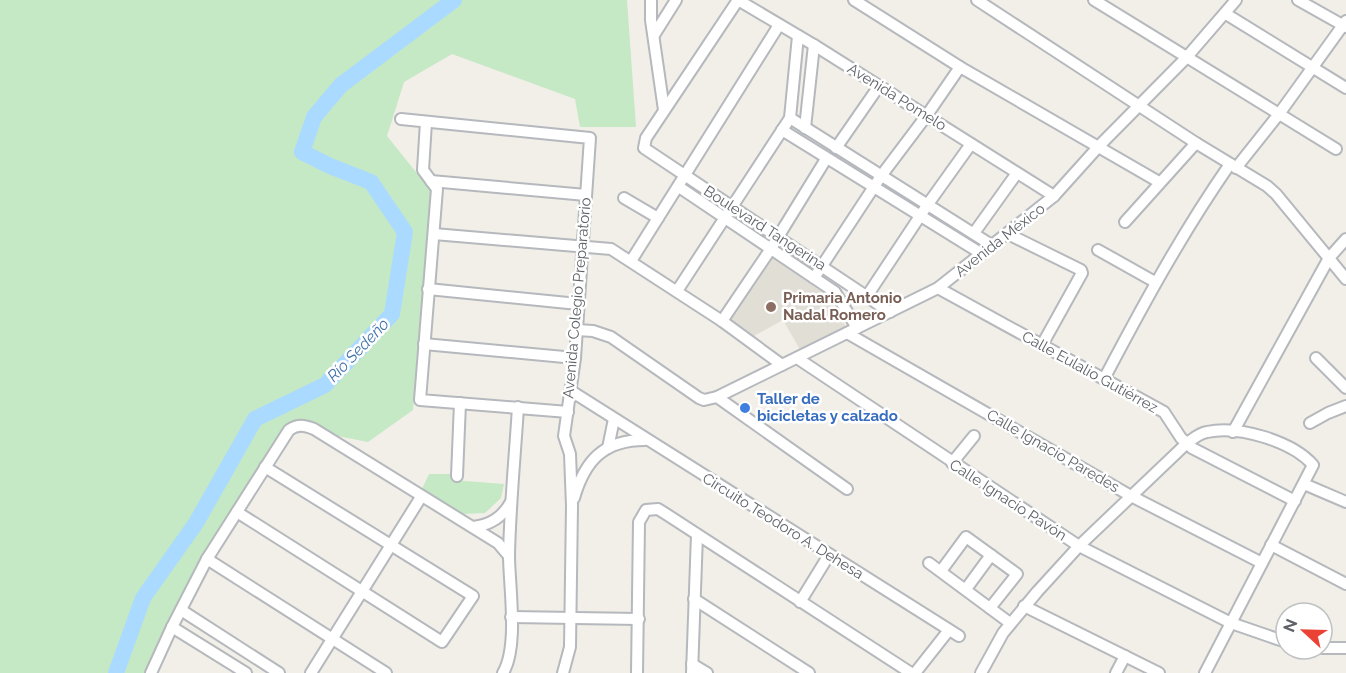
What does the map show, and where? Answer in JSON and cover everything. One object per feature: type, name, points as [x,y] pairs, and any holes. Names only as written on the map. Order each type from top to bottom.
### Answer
[{"type":"street","points":[[651,0],[651,20],[664,110]]},
{"type":"street","points":[[654,35],[676,0]]},
{"type":"street","points":[[664,110],[738,0]]},
{"type":"street","name":"Avenida Pomelo","points":[[738,0],[927,115],[1054,196]]},
{"type":"street","points":[[854,0],[960,67],[1159,182]]},
{"type":"street","points":[[977,0],[1196,143],[1272,189],[1346,279]]},
{"type":"street","points":[[1094,0],[1336,148]]},
{"type":"street","name":"Avenida México","points":[[576,330],[593,331],[611,337],[704,400],[717,397],[938,288],[1054,196],[1099,146],[1186,58],[1236,0]]},
{"type":"street","points":[[1104,379],[1155,282],[1191,222],[1233,166],[1279,114],[1345,24],[1298,0]]},
{"type":"street","points":[[1226,14],[1346,88]]},
{"type":"street","points":[[631,261],[780,25]]},
{"type":"street","points":[[677,291],[790,118],[798,36]]},
{"type":"street","points":[[805,128],[814,45]]},
{"type":"street","points":[[814,278],[880,176],[960,67]]},
{"type":"street","points":[[836,148],[879,86]]},
{"type":"street","name":"Boulevard Tangerina","points":[[664,110],[644,143],[647,151],[890,312]]},
{"type":"street","points":[[790,118],[993,246]]},
{"type":"street","name":"Avenida Colegio Preparatorio","points":[[401,119],[590,138],[574,358],[564,436],[570,454],[572,506],[571,673]]},
{"type":"street","points":[[426,122],[423,170],[437,189],[420,400],[568,412]]},
{"type":"street","points":[[782,130],[982,254]]},
{"type":"street","points":[[1125,222],[1196,143]]},
{"type":"street","points":[[867,296],[920,215],[971,144]]},
{"type":"street","points":[[722,321],[770,250],[826,159]]},
{"type":"street","points":[[974,233],[1017,173]]},
{"type":"street","points":[[431,181],[586,195]]},
{"type":"street","name":"Boulevard Tangerina","points":[[679,187],[835,292],[852,331]]},
{"type":"street","points":[[624,198],[658,218]]},
{"type":"street","points":[[434,234],[611,249],[722,321],[782,365]]},
{"type":"street","points":[[1008,234],[1081,270],[1082,273],[1042,345]]},
{"type":"street","points":[[1233,432],[1329,258],[1346,239]]},
{"type":"street","points":[[1098,250],[1155,282]]},
{"type":"street","name":"Calle Eulalio Gutiérrez","points":[[938,288],[1164,412],[1186,444],[1294,501]]},
{"type":"street","points":[[428,289],[578,304]]},
{"type":"street","name":"Calle Ignacio Paredes","points":[[852,331],[1131,496],[1262,563]]},
{"type":"street","points":[[424,344],[574,358]]},
{"type":"street","name":"Calle Ignacio Pavón","points":[[797,358],[952,464],[1079,546],[1231,623],[1274,638]]},
{"type":"street","points":[[1316,358],[1346,388]]},
{"type":"street","name":"Circuito Teodoro A. Dehesa","points":[[571,391],[958,636]]},
{"type":"street","points":[[717,397],[847,489]]},
{"type":"street","points":[[457,476],[460,403]]},
{"type":"street","points":[[1310,423],[1346,406]]},
{"type":"street","points":[[503,673],[510,654],[509,556],[518,407]]},
{"type":"street","points":[[608,448],[614,419]]},
{"type":"street","points":[[151,673],[207,559],[289,430],[301,425],[314,429],[473,527],[498,543],[509,556]]},
{"type":"street","points":[[981,673],[1024,606],[1079,546],[1186,444],[1206,432],[1233,432],[1274,440],[1304,454],[1313,465],[1205,673]]},
{"type":"street","points":[[952,464],[974,436]]},
{"type":"street","points":[[572,506],[583,474],[591,461],[608,448],[623,441],[646,440]]},
{"type":"street","points":[[570,454],[591,461]]},
{"type":"street","points":[[237,512],[442,642],[473,596],[265,467]]},
{"type":"street","points":[[1304,483],[1346,502]]},
{"type":"street","points":[[311,673],[421,497]]},
{"type":"street","points":[[473,527],[483,526],[500,516],[512,500]]},
{"type":"street","points":[[637,673],[639,522],[646,510],[658,509],[913,673],[949,630]]},
{"type":"street","points":[[697,535],[692,668],[707,673]]},
{"type":"street","points":[[941,571],[966,537],[1017,574],[990,608]]},
{"type":"street","points":[[1271,545],[1346,584]]},
{"type":"street","points":[[800,602],[829,555]]},
{"type":"street","points":[[966,589],[991,555]]},
{"type":"street","points":[[207,559],[386,673]]},
{"type":"street","points":[[929,563],[1011,623]]},
{"type":"street","points":[[694,599],[809,673]]},
{"type":"street","points":[[1024,606],[1159,673]]},
{"type":"street","points":[[181,610],[279,673]]},
{"type":"street","points":[[511,617],[639,619]]},
{"type":"street","points":[[172,627],[246,673]]},
{"type":"street","name":"Avenida Colegio Preparatorio","points":[[562,673],[570,647]]},
{"type":"street","points":[[1116,673],[1125,656]]},
{"type":"shaded area","name":"Primaria Antonio Nadal Romero","points":[[771,257],[827,295],[848,330],[802,353],[783,320],[752,337],[729,319]]},
{"type":"green space","points":[[0,0],[627,0],[636,127],[580,127],[575,99],[452,54],[404,82],[387,136],[432,192],[432,235],[436,266],[422,308],[413,410],[368,442],[327,434],[296,423],[163,636],[151,673],[0,673]]},
{"type":"green space","points":[[429,474],[450,474],[452,480],[504,484],[501,498],[485,513],[461,514],[422,489]]},
{"type":"waterway","name":"Río Sedeño","points":[[116,673],[143,598],[196,523],[255,419],[325,385],[392,314],[405,232],[371,182],[302,152],[314,117],[341,85],[454,0]]},
{"type":"place","name":"Primaria Antonio Nadal Romero","points":[[771,307]]},
{"type":"place","name":"Taller de bicicletas y calzado","points":[[745,408]]}]
